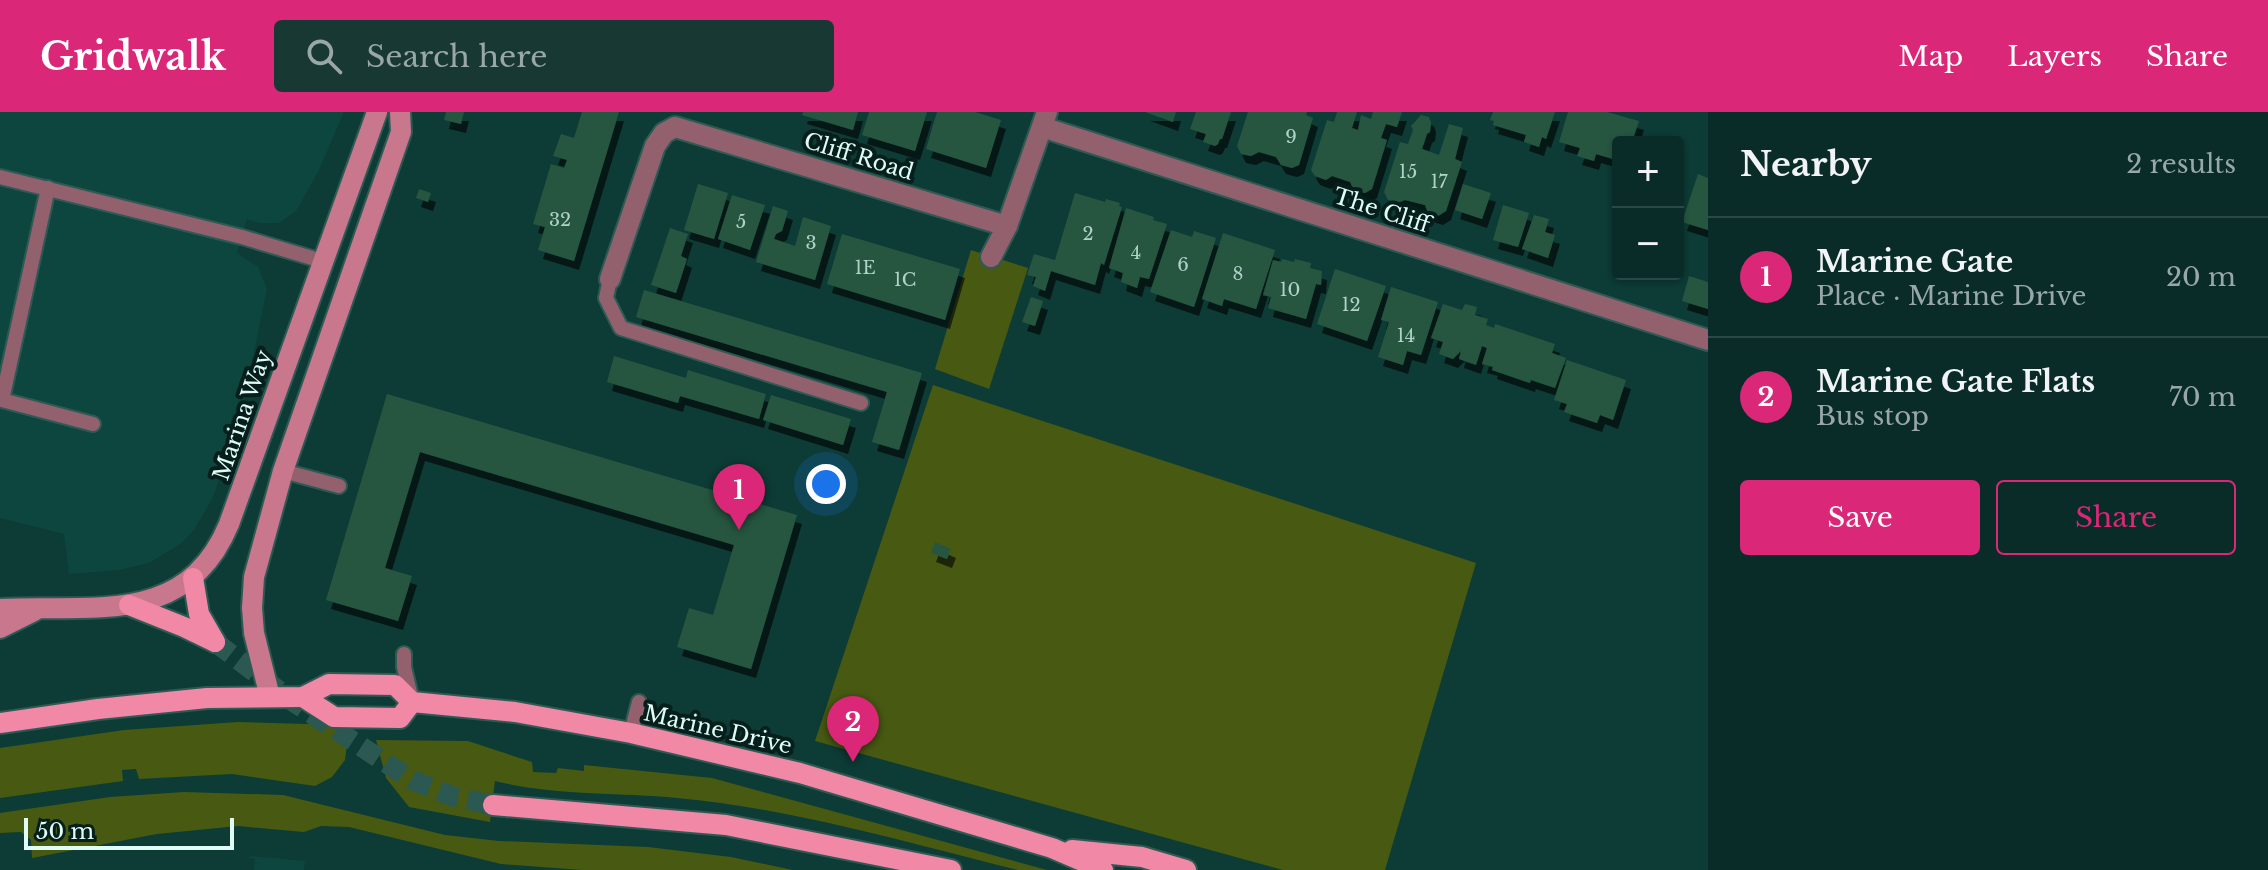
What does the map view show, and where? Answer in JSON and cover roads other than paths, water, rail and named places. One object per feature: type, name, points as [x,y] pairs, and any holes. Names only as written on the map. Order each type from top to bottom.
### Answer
[{"type":"main road","points":[[129,605],[215,642],[199,614],[193,578]]},
{"type":"main road","name":"Marine Drive","points":[[0,723],[207,698],[303,697],[329,684],[395,685],[412,702],[515,712],[631,733],[800,773],[1052,848],[1103,870]]},
{"type":"main road","points":[[303,697],[334,717],[400,718],[412,702]]},
{"type":"main road","points":[[493,805],[726,825],[951,870]]},
{"type":"main road","name":"Marine Drive","points":[[1052,848],[1142,857],[1186,870]]},
{"type":"street","name":"Marina Way","points":[[0,609],[129,605],[164,597],[193,578],[216,551],[229,524],[377,112]]},
{"type":"street","points":[[270,697],[254,633],[254,577],[283,471],[401,132],[400,112]]},
{"type":"street","points":[[991,257],[1007,226],[1044,119]]},
{"type":"street","name":"The Cliff","points":[[1044,119],[1708,340]]},
{"type":"street","name":"Cliff Road","points":[[610,279],[655,146],[664,133],[675,127],[707,134],[1007,226]]},
{"type":"street","name":"Marina Way","points":[[0,628],[41,607]]},
{"type":"lane","points":[[0,177],[242,237],[322,261]]},
{"type":"lane","points":[[48,188],[2,400],[93,424]]},
{"type":"lane","points":[[610,279],[606,298],[621,328],[861,403]]},
{"type":"lane","points":[[283,471],[339,486]]},
{"type":"lane","points":[[404,654],[412,702]]},
{"type":"lane","points":[[631,733],[639,702]]},
{"type":"tunnel","points":[[215,642],[295,703],[412,780],[454,797],[493,805]]},
{"type":"place","name":"Marine Gate","points":[[739,530]]},
{"type":"place","name":"Marine Gate Flats","points":[[853,762]]}]
